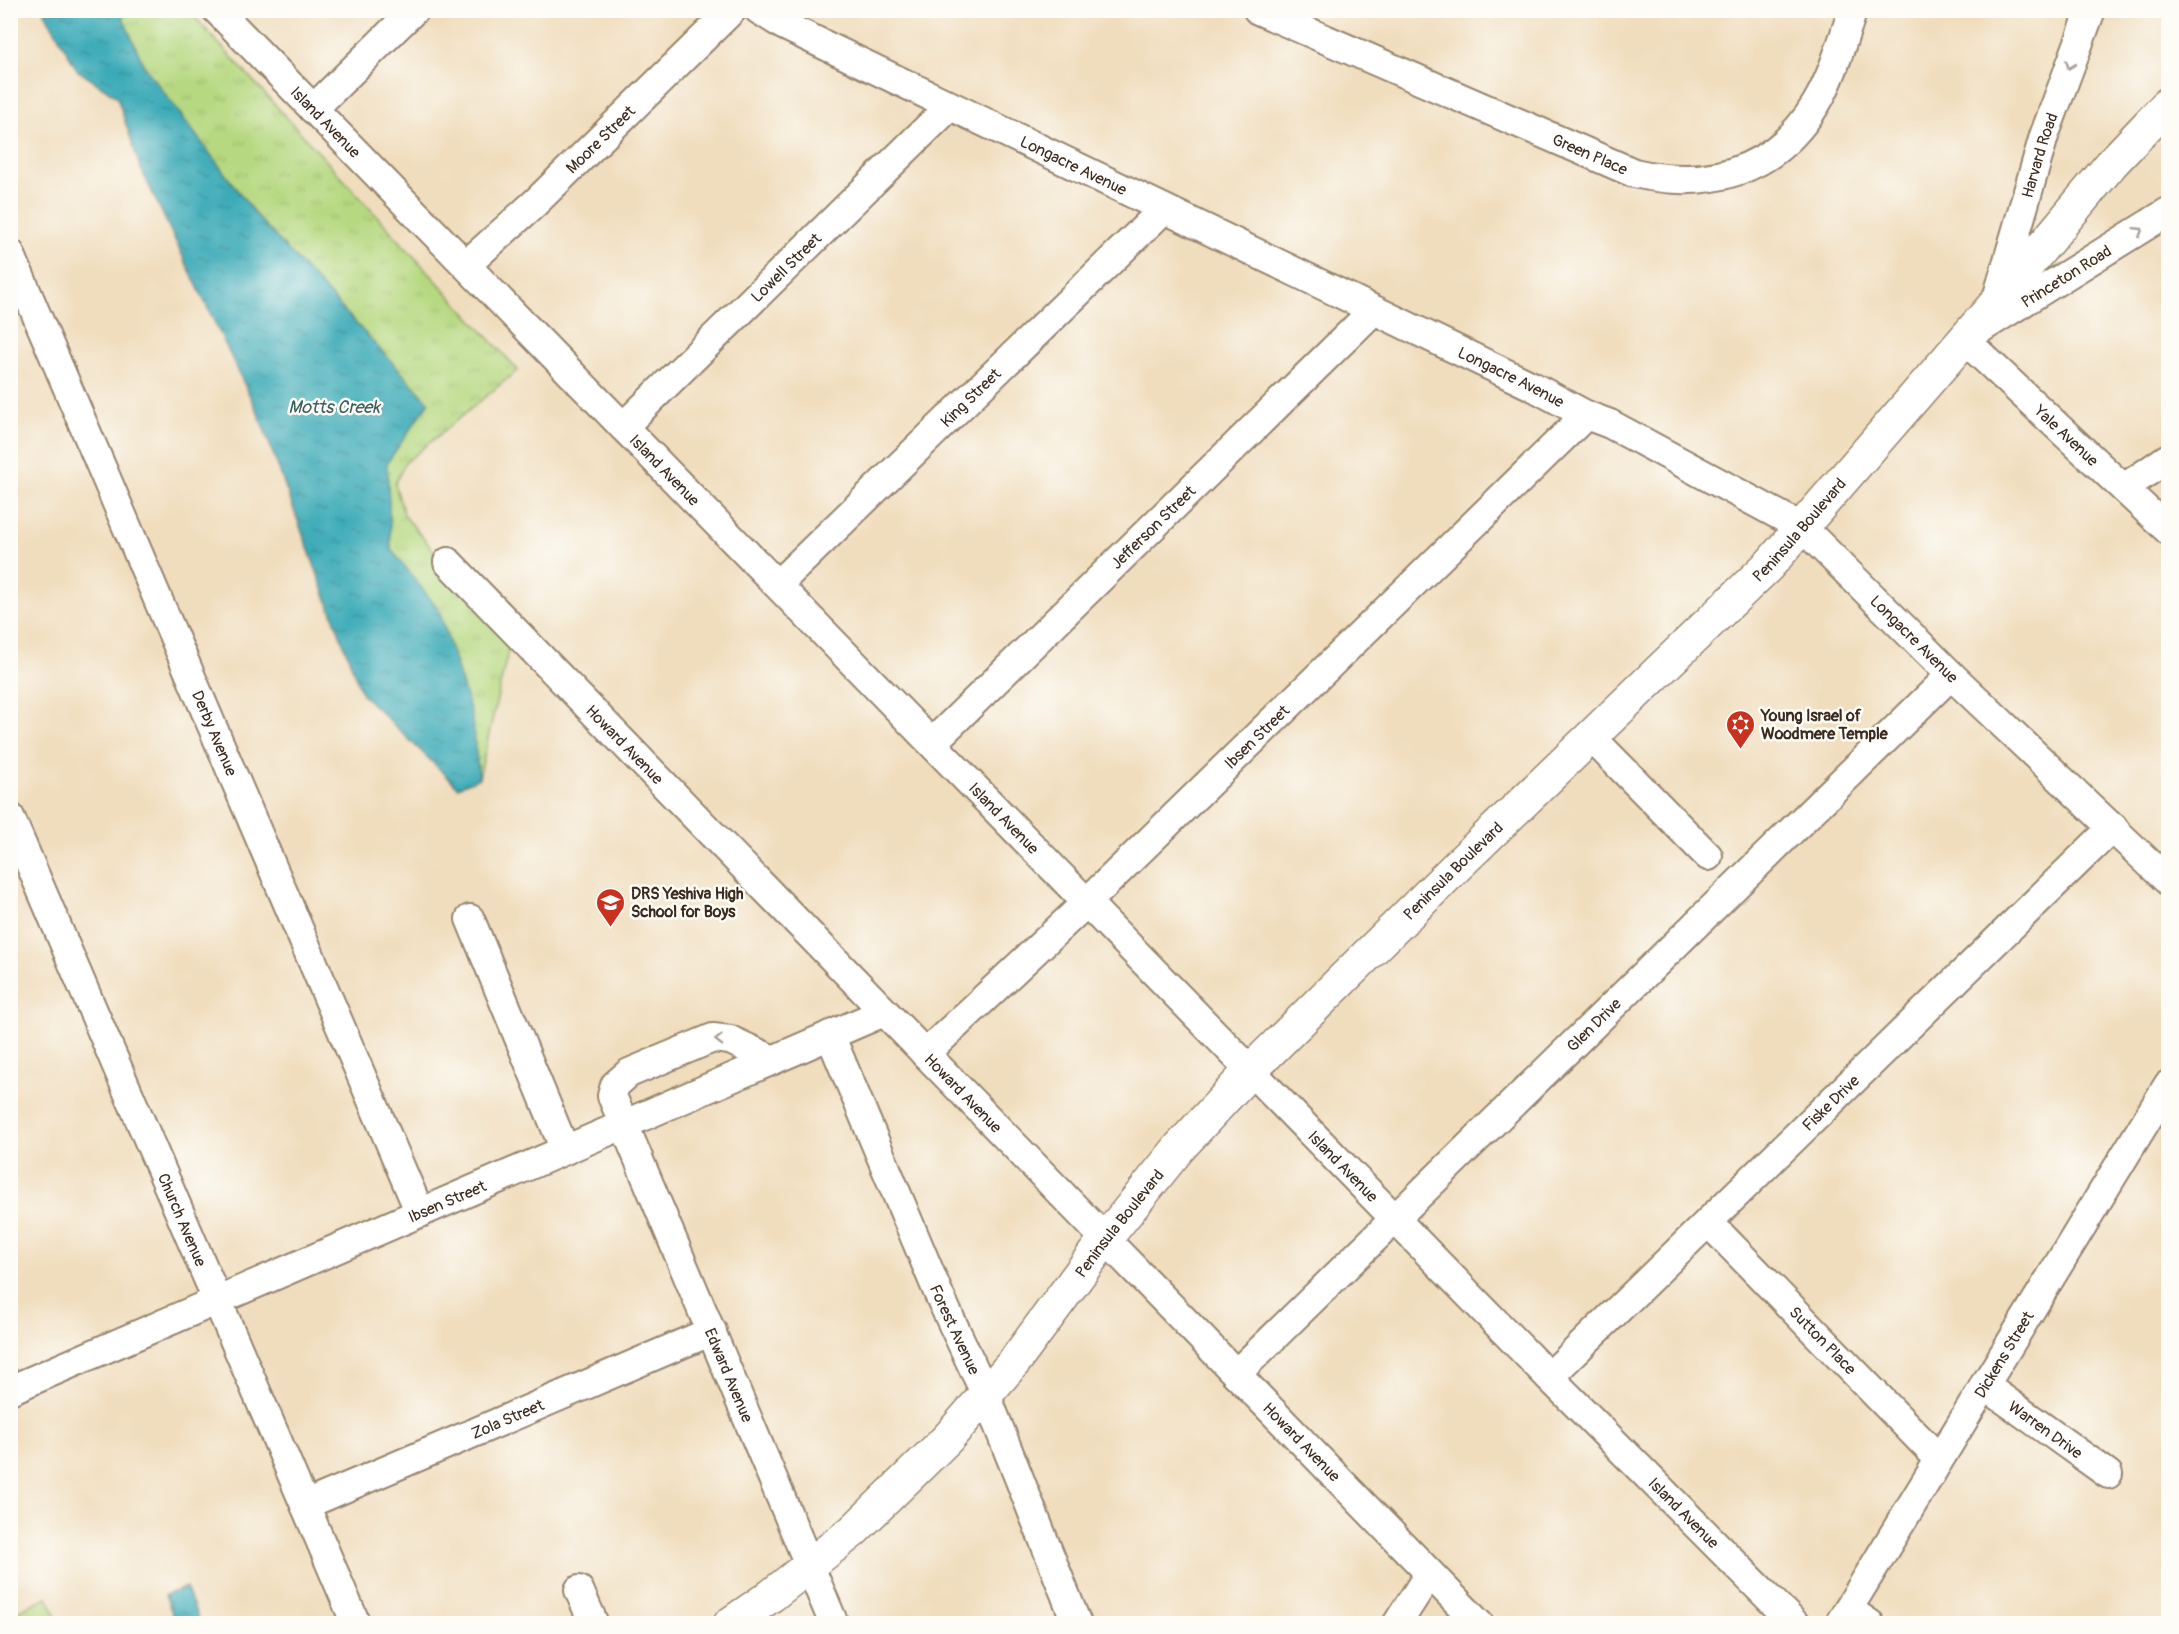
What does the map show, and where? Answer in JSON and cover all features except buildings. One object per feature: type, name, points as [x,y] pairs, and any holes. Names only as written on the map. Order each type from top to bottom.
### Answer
[{"type":"main road","name":"Peninsula Boulevard","points":[[730,1623],[808,1568],[853,1531],[947,1439],[986,1395],[1045,1321],[1106,1238],[1179,1148],[1250,1071],[1769,565],[1996,303],[2112,163],[2169,104]]},
{"type":"street","name":"Island Avenue","points":[[217,10],[1394,1219],[1795,1623]]},
{"type":"street","points":[[313,109],[414,10]]},
{"type":"street","name":"Moore Street","points":[[466,265],[535,202],[732,10]]},
{"type":"street","name":"Longacre Avenue","points":[[759,10],[783,25],[949,107],[1532,386],[1586,416],[1610,424],[1803,528],[1951,675],[2169,881]]},
{"type":"street","name":"Green Place","points":[[1258,10],[1634,174],[1666,181],[1701,181],[1737,173],[1771,153],[1797,130],[1816,104],[1853,10]]},
{"type":"street","name":"Harvard Road","points":[[1996,303],[2044,136],[2091,10]]},
{"type":"street","name":"Lowell Street","points":[[623,427],[949,107]]},
{"type":"street","name":"King Street","points":[[778,585],[1164,209]]},
{"type":"street","name":"Princeton Road","points":[[1964,339],[2169,212]]},
{"type":"street","name":"Derby Avenue","points":[[10,253],[420,1213]]},
{"type":"street","name":"Jefferson Street","points":[[932,743],[1373,311]]},
{"type":"street","name":"Yale Avenue","points":[[1964,339],[2169,530]]},
{"type":"street","name":"Ibsen Street","points":[[925,1054],[1086,903],[1586,416]]},
{"type":"street","points":[[2124,488],[2169,458]]},
{"type":"street","name":"Howard Avenue","points":[[448,562],[1479,1623]]},
{"type":"street","name":"Glen Drive","points":[[1236,1374],[1951,675]]},
{"type":"street","points":[[1591,737],[1708,856]]},
{"type":"street","name":"Church Avenue","points":[[10,817],[356,1623]]},
{"type":"street","name":"Fiske Drive","points":[[1549,1377],[2113,827]]},
{"type":"street","points":[[470,919],[564,1150]]},
{"type":"street","name":"Ibsen Street","points":[[11,1388],[884,1012]]},
{"type":"street","name":"Forest Avenue","points":[[830,1035],[940,1297],[986,1395],[1077,1623]]},
{"type":"street","name":"Edward Avenue","points":[[773,1060],[730,1040],[713,1038],[629,1072],[615,1085],[612,1096],[626,1124],[712,1331],[808,1568],[834,1623]]},
{"type":"street","name":"Dickens Street","points":[[1852,1619],[1938,1458],[2169,1085]]},
{"type":"street","name":"Sutton Place","points":[[1708,1222],[1938,1458]]},
{"type":"street","name":"Zola Street","points":[[305,1506],[712,1331]]},
{"type":"street","name":"Warren Drive","points":[[1984,1385],[2108,1474]]},
{"type":"street","points":[[1397,1623],[1429,1574]]},
{"type":"street","points":[[579,1590],[594,1623]]},
{"type":"green space","points":[[120,11],[189,11],[518,370],[405,463],[395,484],[404,515],[449,569],[512,634],[479,778],[471,713],[439,610],[391,549],[387,463],[429,402],[259,219],[144,66]]},
{"type":"green space","points":[[47,1597],[59,1623],[11,1623],[11,1614]]},
{"type":"water","name":"Motts Creek","points":[[44,11],[120,11],[144,66],[259,219],[429,402],[387,463],[391,549],[439,610],[471,713],[479,778],[458,787],[362,694],[258,413],[140,167],[117,97],[77,70]]},
{"type":"water","points":[[186,1587],[200,1623],[176,1623],[165,1595]]},
{"type":"place","name":"Young Israel of Woodmere Temple","points":[[1740,750]]},
{"type":"place","name":"DRS Yeshiva High School for Boys","points":[[610,928]]}]
